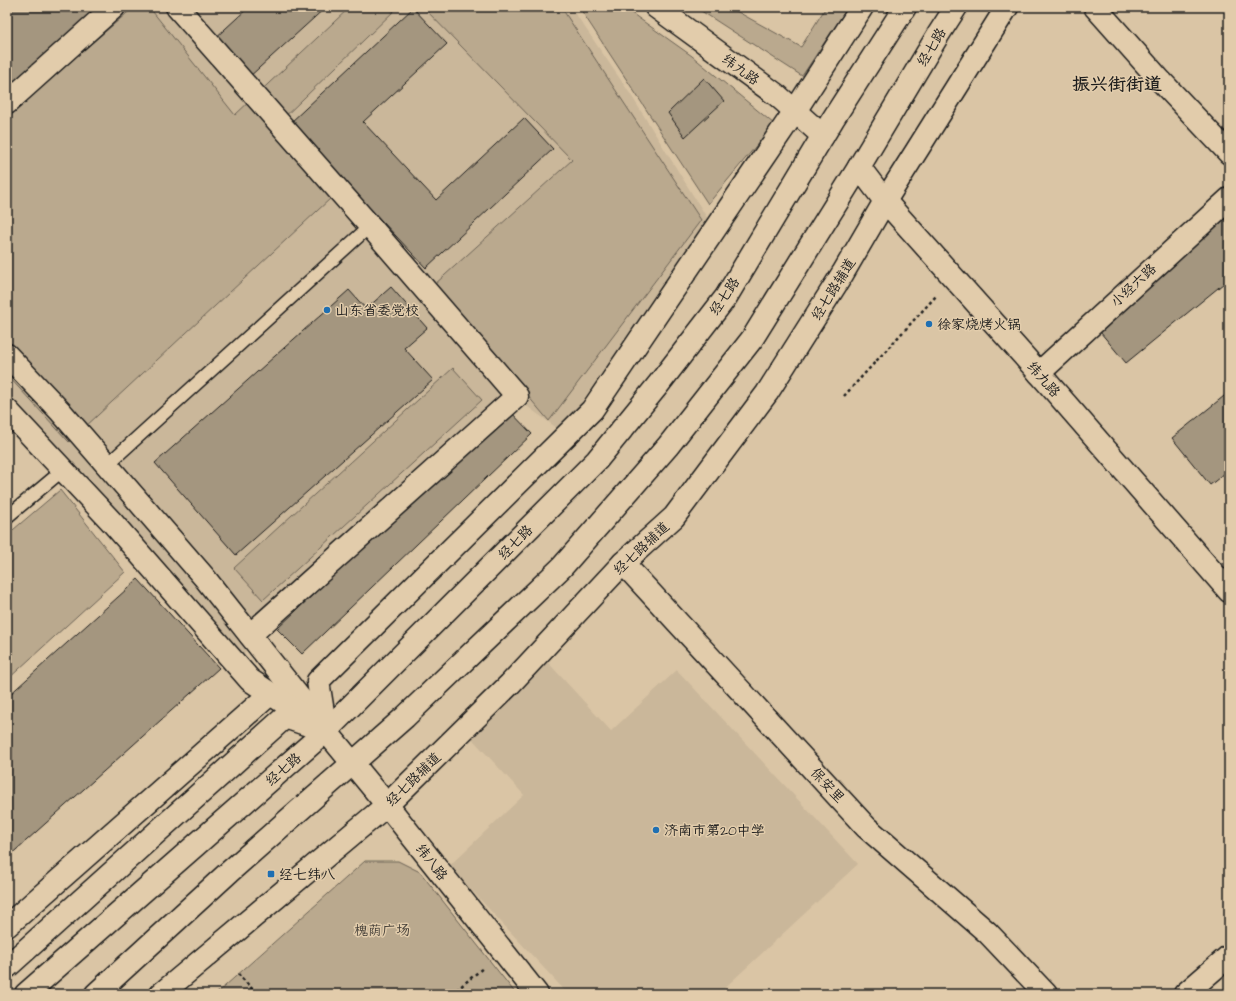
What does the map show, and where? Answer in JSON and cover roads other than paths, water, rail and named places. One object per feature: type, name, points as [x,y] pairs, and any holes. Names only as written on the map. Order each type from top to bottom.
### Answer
[{"type":"street","points":[[7,103],[114,7]]},
{"type":"street","points":[[177,7],[518,396],[250,635]]},
{"type":"street","name":"纬九路","points":[[656,7],[778,96],[823,136]]},
{"type":"street","points":[[326,731],[318,681],[592,410],[795,111],[862,7]]},
{"type":"street","name":"经七路","points":[[26,994],[326,731],[597,460],[658,385],[726,297],[823,136],[905,7]]},
{"type":"street","name":"经七路","points":[[96,994],[228,873],[405,717],[562,567],[668,446],[752,338],[859,167],[938,34],[956,7]]},
{"type":"street","name":"经七路辅道","points":[[161,994],[387,804],[510,684],[623,563],[674,517],[767,393],[1007,7]]},
{"type":"street","points":[[1095,7],[1159,79],[1229,153]]},
{"type":"street","name":"纬九路","points":[[859,167],[885,201],[1229,591]]},
{"type":"street","name":"小经六路","points":[[1038,373],[1229,199]]},
{"type":"street","points":[[7,355],[61,412],[204,577],[326,731]]},
{"type":"street","points":[[7,410],[111,521],[250,680],[326,731]]},
{"type":"street","name":"保安里","points":[[623,563],[866,827],[988,933],[1046,994]]},
{"type":"street","points":[[7,926],[270,694]]},
{"type":"street","points":[[7,967],[285,717],[326,731]]},
{"type":"street","name":"纬八路","points":[[326,731],[387,804],[537,994]]},
{"type":"street","points":[[1185,994],[1229,956]]},
{"type":"lane","points":[[107,464],[370,226]]},
{"type":"lane","points":[[7,517],[63,470]]},
{"type":"place","name":"山东省委党校","points":[[327,310]]},
{"type":"place","name":"徐家烧烤火锅","points":[[929,324]]},
{"type":"place","name":"济南市第20中学","points":[[656,830]]},
{"type":"place","name":"经七纬八","points":[[271,874]]},
{"type":"district","name":"振兴街街道","points":[[1117,84]]},
{"type":"park label","name":"槐荫广场","points":[[382,930]]}]
